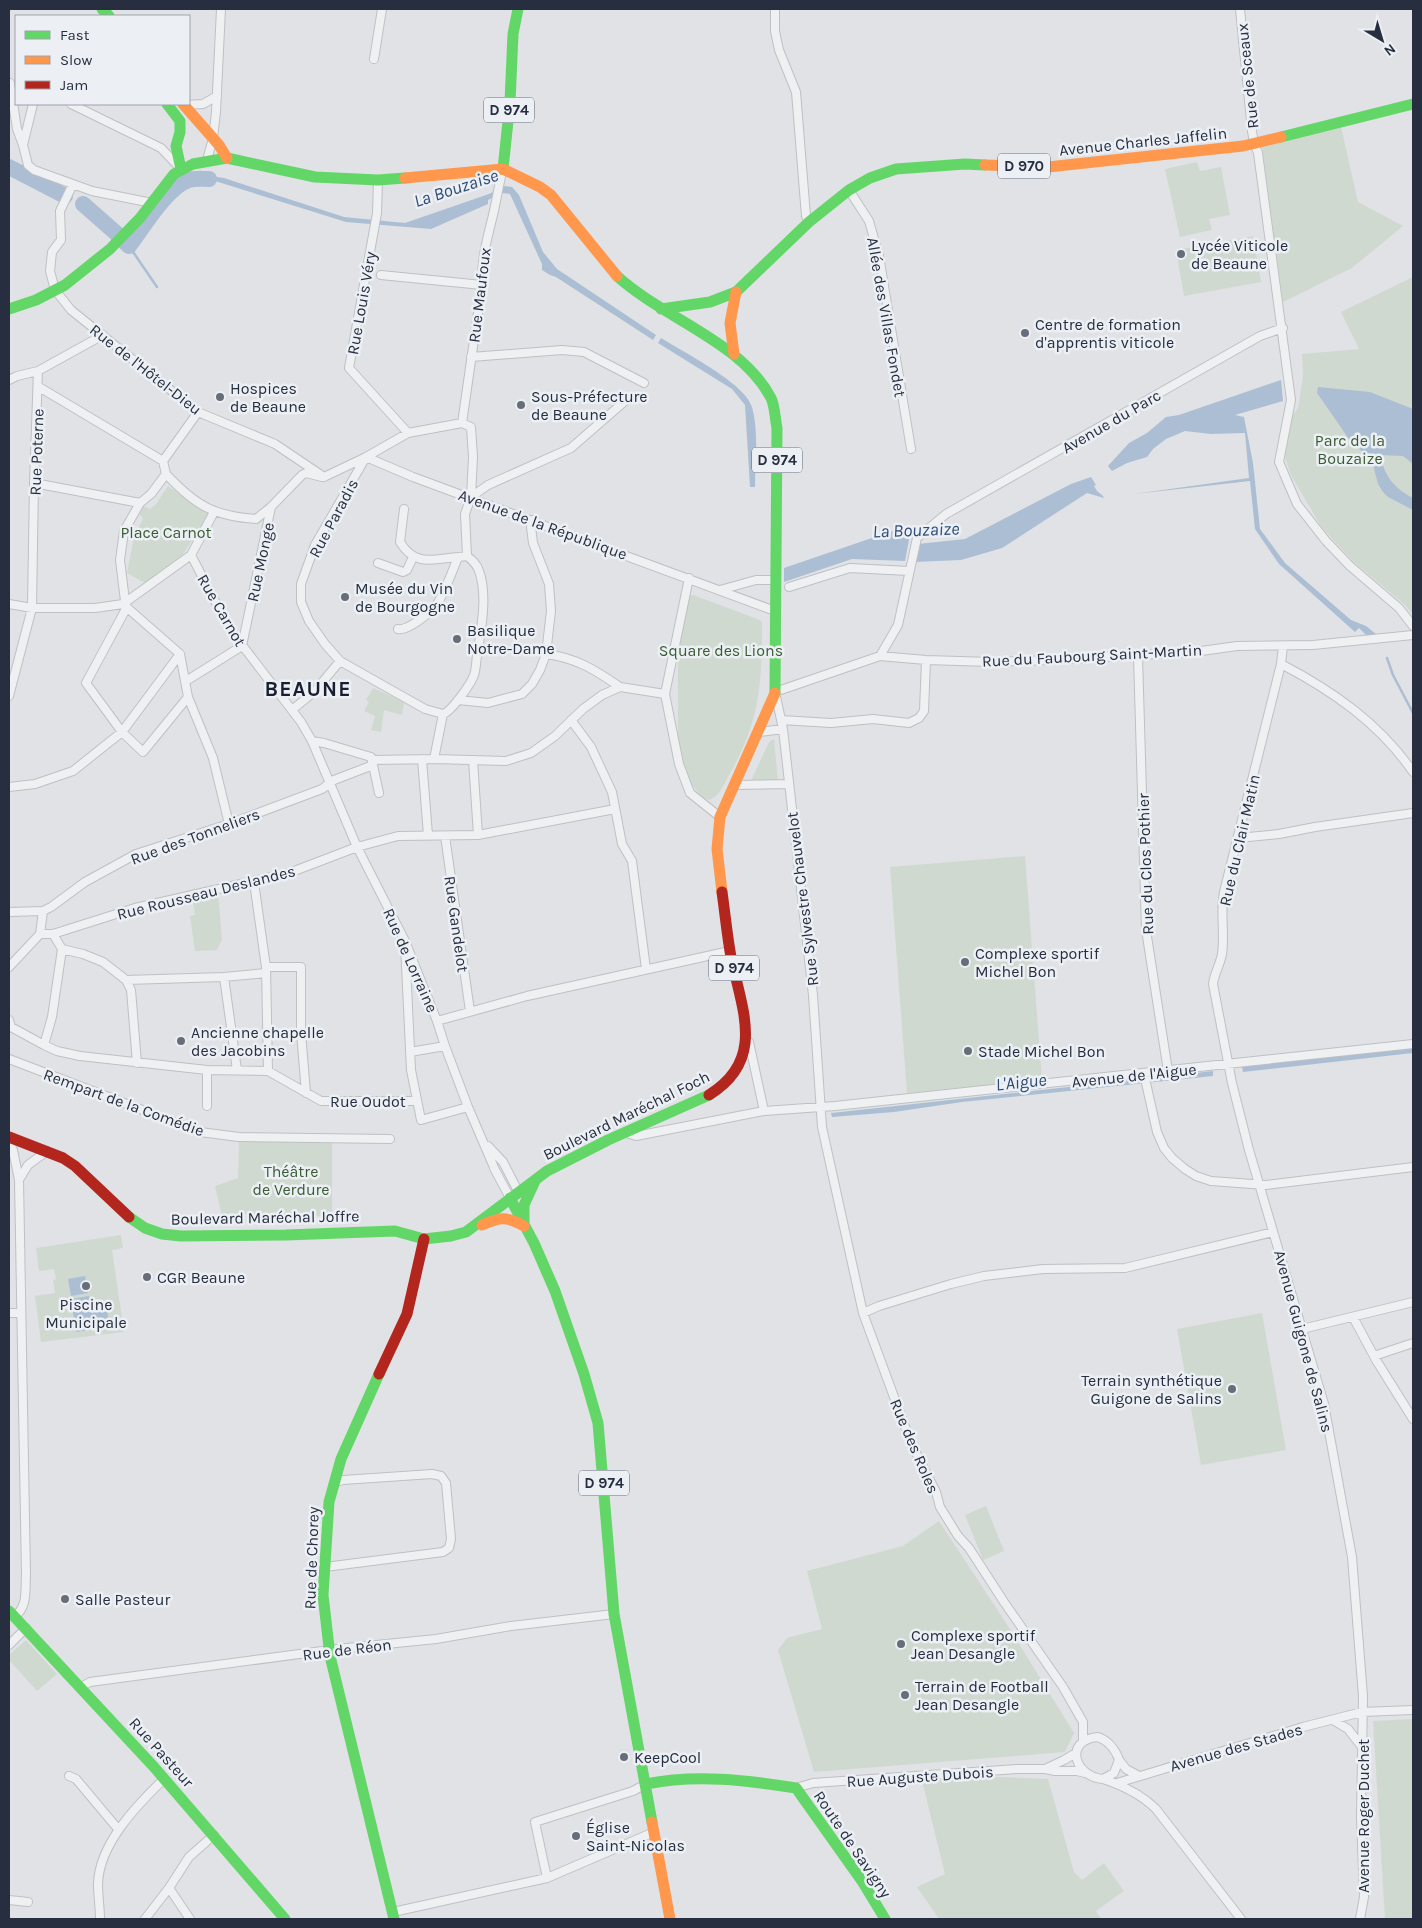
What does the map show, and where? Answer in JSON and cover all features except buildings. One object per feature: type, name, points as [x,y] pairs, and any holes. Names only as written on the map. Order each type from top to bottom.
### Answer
[{"type":"main road","name":"D 974","points":[[518,9],[513,34],[510,102],[503,169],[551,194],[613,272],[636,292],[661,309],[734,354],[752,370],[772,400],[777,452],[775,611]]},
{"type":"main road","name":"Avenue Charles Jaffelin","points":[[736,292],[809,222],[849,190],[870,178],[896,169],[966,164],[1048,167],[1242,146],[1413,104]]},
{"type":"main road","points":[[168,105],[175,113],[181,126],[176,146],[180,169]]},
{"type":"main road","points":[[184,105],[213,138],[227,158]]},
{"type":"main road","points":[[9,309],[36,300],[60,288],[110,249],[127,232],[174,174],[180,169],[207,160],[227,158],[315,177],[378,180],[503,169]]},
{"type":"main road","points":[[661,309],[710,302],[736,292]]},
{"type":"main road","points":[[734,354],[729,324],[730,310],[736,292]]},
{"type":"main road","name":"Boulevard Maréchal Foch","points":[[514,1194],[537,1177],[558,1165],[712,1094],[728,1080],[739,1065],[744,1053],[746,1033],[730,951],[717,849],[720,817],[775,692],[775,611]]},
{"type":"main road","name":"Boulevard Maréchal Joffre","points":[[9,1137],[47,1151],[75,1166],[130,1218],[145,1228],[162,1234],[181,1236],[286,1236],[395,1231],[424,1239],[451,1236],[466,1232],[514,1194]]},
{"type":"main road","points":[[466,1232],[491,1221],[505,1218],[510,1218],[524,1226],[524,1205],[537,1177]]},
{"type":"main road","name":"D 974","points":[[514,1194],[524,1226],[556,1291],[584,1374],[598,1423],[614,1614],[670,1919]]},
{"type":"main road","points":[[514,1194],[524,1205]]},
{"type":"main road","name":"Rue de Chorey","points":[[394,1916],[329,1651],[323,1595],[329,1502],[341,1459],[407,1314],[424,1239]]},
{"type":"main road","name":"Rue Pasteur","points":[[12,1614],[164,1779],[285,1919]]},
{"type":"main road","name":"Route de Savigny","points":[[646,1784],[664,1780],[739,1780],[796,1788],[865,1885],[885,1919]]},
{"type":"street","points":[[207,160],[213,138],[215,119],[221,9]]},
{"type":"street","points":[[374,59],[382,9]]},
{"type":"street","points":[[775,9],[775,31],[779,50],[796,92],[806,216],[809,222]]},
{"type":"street","name":"Rue de Sceaux","points":[[1240,9],[1254,143]]},
{"type":"street","points":[[12,84],[17,129],[28,165],[34,170],[92,191],[152,202]]},
{"type":"street","points":[[190,105],[203,104],[217,96]]},
{"type":"street","points":[[23,145],[33,105]]},
{"type":"street","points":[[73,105],[161,148],[180,169]]},
{"type":"street","points":[[175,113],[197,121],[215,119]]},
{"type":"street","points":[[1254,143],[1258,153],[1283,328],[1291,400],[1279,462],[1297,504],[1326,541],[1350,566],[1399,608],[1413,626]]},
{"type":"street","name":"Rue Maufoux","points":[[462,424],[482,285],[487,235],[503,169]]},
{"type":"street","name":"Rue Louis Véry","points":[[378,180],[377,213],[349,368],[408,433]]},
{"type":"street","points":[[60,288],[50,271],[52,252],[61,240],[60,211],[73,184]]},
{"type":"street","name":"Allée des Villas Fondet","points":[[849,190],[869,221],[879,256],[911,449]]},
{"type":"street","points":[[381,275],[482,285]]},
{"type":"street","name":"Rue de l'Hôtel-Dieu","points":[[60,288],[70,310],[198,412],[275,444],[324,477]]},
{"type":"street","name":"Avenue du Parc","points":[[880,656],[898,625],[917,538],[946,514],[1260,336],[1283,328]]},
{"type":"street","points":[[9,380],[38,370],[103,335]]},
{"type":"street","points":[[471,357],[562,350],[584,352],[644,383]]},
{"type":"street","name":"Rue Poterne","points":[[9,696],[32,608],[38,370]]},
{"type":"street","points":[[39,388],[163,461],[166,474],[180,490],[202,506],[214,512],[256,519],[306,473],[324,477],[366,457],[408,433],[462,424],[471,427],[473,457],[471,497],[465,514],[462,557],[436,604],[410,627],[404,630],[398,629]]},
{"type":"street","points":[[471,497],[488,485],[571,448],[625,402]]},
{"type":"street","points":[[163,461],[198,412]]},
{"type":"street","name":"Avenue de la République","points":[[366,457],[413,477],[775,611]]},
{"type":"street","name":"Rue Paradis","points":[[366,457],[315,545],[301,584],[301,602],[309,621],[340,661],[425,709],[443,714]]},
{"type":"street","points":[[166,474],[151,494],[140,503],[124,531],[120,560],[125,604],[180,654],[188,697],[213,758],[229,824]]},
{"type":"street","points":[[34,483],[140,503]]},
{"type":"street","name":"Rue Monge","points":[[242,646],[270,507]]},
{"type":"street","points":[[404,509],[400,542],[413,557],[420,560],[462,557],[474,561],[479,571],[483,616],[474,675],[458,700],[447,713],[443,714],[434,758]]},
{"type":"street","points":[[188,697],[144,752],[122,732],[86,683],[125,604],[191,555],[214,512]]},
{"type":"street","points":[[458,700],[488,703],[522,694],[532,684],[540,670],[546,654],[551,612],[549,584],[533,543],[531,526],[533,520]]},
{"type":"street","name":"Rue Carnot","points":[[191,555],[229,628],[292,710],[312,741]]},
{"type":"street","points":[[378,563],[403,572],[407,570],[413,557]]},
{"type":"street","points":[[790,587],[850,568],[909,571]]},
{"type":"street","points":[[689,578],[665,694],[679,764],[690,793],[720,817]]},
{"type":"street","points":[[720,590],[756,580],[775,580]]},
{"type":"street","points":[[9,604],[32,608],[95,608],[125,604]]},
{"type":"street","name":"Rue du Faubourg Saint-Martin","points":[[775,692],[880,656],[926,660],[991,662],[1138,656],[1199,652],[1237,646],[1312,646],[1413,635]]},
{"type":"street","points":[[186,681],[242,646]]},
{"type":"street","name":"Rue du Clair Matin","points":[[1230,1066],[1213,984],[1222,954],[1222,901],[1281,664],[1283,646]]},
{"type":"street","points":[[9,787],[35,784],[73,771],[122,732],[180,654]]},
{"type":"street","points":[[546,654],[562,656],[592,668],[620,687],[665,694]]},
{"type":"street","name":"Rue du Clos Pothier","points":[[1138,656],[1146,930],[1168,1071]]},
{"type":"street","points":[[781,720],[831,723],[873,719],[909,723],[919,718],[924,711],[926,660]]},
{"type":"street","points":[[292,710],[315,691],[340,661]]},
{"type":"street","points":[[1281,664],[1354,710],[1379,730],[1413,772]]},
{"type":"street","points":[[372,763],[434,758],[506,761],[531,753],[554,736],[602,694],[620,687]]},
{"type":"street","name":"Rue Sylvestre Chauvelot","points":[[775,692],[783,729],[813,995],[821,1107]]},
{"type":"street","points":[[571,720],[591,747],[612,792],[622,844],[632,861],[646,969]]},
{"type":"street","points":[[759,732],[783,729]]},
{"type":"street","points":[[312,741],[371,757],[380,793]]},
{"type":"street","name":"Rue de Lorraine","points":[[312,741],[358,847],[405,941],[483,1142],[494,1166],[514,1194]]},
{"type":"street","points":[[422,759],[428,835]]},
{"type":"street","points":[[473,760],[478,835]]},
{"type":"street","name":"Rue des Tonneliers","points":[[43,911],[86,882],[136,854],[229,824],[322,789],[329,783],[372,763]]},
{"type":"street","points":[[734,785],[789,784]]},
{"type":"street","name":"Rue Rousseau Deslandes","points":[[40,934],[53,934],[135,908],[290,873],[358,847],[398,836],[478,835],[615,809]]},
{"type":"street","points":[[1238,838],[1279,834],[1413,813]]},
{"type":"street","name":"Rue Gandelot","points":[[444,836],[470,1011]]},
{"type":"street","points":[[9,1020],[11,1027],[44,1045],[57,1051],[80,1056],[207,1070],[268,1071],[266,970],[254,882]]},
{"type":"street","points":[[9,912],[43,911],[40,934],[9,967]]},
{"type":"street","points":[[44,1045],[52,1017],[62,950],[53,934]]},
{"type":"street","points":[[405,941],[410,1052],[416,1101],[421,1120],[468,1106]]},
{"type":"street","points":[[62,950],[83,954],[103,962],[126,980],[131,990],[137,1063]]},
{"type":"street","points":[[438,1022],[470,1011],[730,951]]},
{"type":"street","points":[[126,980],[224,977],[301,966],[301,1033],[306,1093]]},
{"type":"street","points":[[224,977],[237,1070]]},
{"type":"street","points":[[746,1033],[764,1111]]},
{"type":"street","name":"Avenue de l'Aigue","points":[[625,1133],[636,1136],[764,1111],[1145,1079],[1168,1071],[1230,1066],[1413,1044]]},
{"type":"street","points":[[410,1052],[445,1046]]},
{"type":"street","name":"Rempart de la Comédie","points":[[9,1058],[200,1132],[239,1137],[390,1139]]},
{"type":"street","points":[[739,1065],[755,1070]]},
{"type":"street","name":"Avenue Guigone de Salins","points":[[1230,1066],[1249,1150],[1324,1404],[1352,1557],[1362,1681],[1362,1712]]},
{"type":"street","points":[[207,1070],[207,1106]]},
{"type":"street","name":"Rue Oudot","points":[[268,1071],[321,1101],[416,1101]]},
{"type":"street","points":[[1145,1079],[1160,1140],[1172,1158],[1196,1176],[1210,1181],[1260,1185],[1413,1167]]},
{"type":"street","name":"Rue des Roles","points":[[821,1107],[822,1128],[863,1313],[911,1443],[936,1492],[940,1507],[958,1536],[969,1548],[1004,1602],[1064,1687],[1083,1722],[1083,1742]]},
{"type":"street","name":"Rue de Lorraine","points":[[483,1142],[503,1162],[514,1194]]},
{"type":"street","points":[[9,1143],[13,1150],[19,1180],[26,1575],[24,1604],[21,1612],[12,1614]]},
{"type":"street","points":[[19,1180],[28,1164],[47,1151]]},
{"type":"street","points":[[863,1313],[879,1306],[984,1276],[1042,1269],[1125,1268],[1274,1232]]},
{"type":"street","points":[[1302,1329],[1413,1302]]},
{"type":"street","points":[[9,1313],[20,1313]]},
{"type":"street","points":[[1353,1317],[1413,1420]]},
{"type":"street","points":[[1374,1356],[1413,1343]]},
{"type":"street","points":[[325,1566],[443,1552],[450,1544],[446,1483],[441,1476],[422,1475],[335,1482]]},
{"type":"street","name":"Rue de Réon","points":[[81,1687],[90,1682],[436,1639],[511,1626],[614,1614]]},
{"type":"street","points":[[9,1645],[26,1628]]},
{"type":"street","name":"Avenue des Stades","points":[[1117,1784],[1138,1776],[1362,1712],[1413,1710]]},
{"type":"street","name":"Avenue Roger Duchet","points":[[1360,1919],[1364,1897],[1362,1712]]},
{"type":"street","points":[[1333,1720],[1348,1729],[1362,1746]]},
{"type":"street","points":[[1138,1776],[1126,1769],[1114,1750],[1102,1738],[1090,1738],[1083,1742],[1076,1753],[1078,1762],[1085,1773],[1094,1778],[1117,1784],[1145,1800],[1160,1813],[1241,1919]]},
{"type":"street","name":"Rue Auguste Dubois","points":[[1046,1769],[1076,1753]]},
{"type":"street","points":[[1103,1779],[1114,1773],[1119,1760]]},
{"type":"street","name":"Rue Auguste Dubois","points":[[796,1788],[813,1783],[1046,1769],[1085,1773]]},
{"type":"street","points":[[69,1776],[76,1779],[118,1829]]},
{"type":"street","points":[[100,1919],[98,1883],[104,1858],[118,1829],[164,1779]]},
{"type":"street","points":[[547,1878],[535,1822],[633,1791],[646,1784]]},
{"type":"street","points":[[394,1916],[547,1878],[654,1832]]},
{"type":"street","points":[[145,1919],[169,1888],[189,1857],[214,1835]]},
{"type":"street","points":[[169,1888],[190,1919]]},
{"type":"street","points":[[9,1900],[28,1902]]},
{"type":"green space","points":[[1341,127],[1358,202],[1403,226],[1352,268],[1283,302],[1262,145]]},
{"type":"green space","points":[[1197,162],[1200,171],[1221,167],[1230,215],[1209,219],[1212,230],[1180,237],[1165,169]]},
{"type":"green space","points":[[1253,236],[1261,282],[1184,296],[1176,250]]},
{"type":"green space","name":"Parc de la Bouzaize","points":[[1413,277],[1413,615],[1405,605],[1354,562],[1322,528],[1291,475],[1285,457],[1292,416],[1298,408],[1303,376],[1302,354],[1359,349],[1341,312]]},
{"type":"green space","name":"Place Carnot","points":[[168,486],[209,515],[181,557],[145,583],[127,573],[134,537],[143,519],[138,512],[143,506],[150,509],[156,504]]},
{"type":"green space","name":"Square des Lions","points":[[693,595],[760,620],[762,623],[760,684],[753,720],[739,757],[718,794],[709,800],[702,797],[692,785],[684,768],[678,745],[678,643],[689,597]]},
{"type":"green space","points":[[373,688],[404,702],[402,715],[384,710],[381,732],[371,730],[375,716],[364,711],[369,702],[366,700]]},
{"type":"green space","points":[[774,739],[778,782],[750,783],[769,742]]},
{"type":"green space","name":"Complexe sportif Michel Bon","points":[[1025,856],[1042,1080],[907,1093],[890,867]]},
{"type":"green space","points":[[218,892],[222,940],[217,950],[195,951],[190,916],[195,915],[192,897]]},
{"type":"green space","name":"Théâtre de Verdure","points":[[239,1140],[332,1141],[332,1215],[289,1218],[254,1214],[222,1216],[215,1186],[238,1178]]},
{"type":"green space","name":"Piscine Municipale","points":[[121,1235],[123,1248],[112,1250],[124,1332],[41,1342],[35,1296],[55,1293],[53,1280],[56,1279],[54,1269],[39,1271],[36,1248]]},
{"type":"green space","name":"Terrain synthétique Guigone de Salins","points":[[1262,1313],[1286,1450],[1201,1465],[1177,1329]]},
{"type":"green space","points":[[986,1506],[1004,1551],[983,1560],[965,1515]]},
{"type":"green space","name":"Complexe sportif Jean Desangle","points":[[939,1521],[1008,1626],[1074,1733],[1065,1752],[814,1772],[778,1650],[787,1638],[822,1629],[807,1571],[903,1546]]},
{"type":"green space","points":[[26,1640],[57,1674],[37,1691],[9,1660],[9,1655]]},
{"type":"green space","points":[[1413,1719],[1413,1919],[1385,1919],[1373,1721]]},
{"type":"green space","points":[[995,1777],[1048,1779],[1074,1872],[1082,1880],[1104,1863],[1124,1891],[1096,1911],[1101,1919],[939,1919],[917,1887],[945,1874],[922,1781]]},
{"type":"water","points":[[9,162],[46,181],[47,186],[9,170]]},
{"type":"water","points":[[204,175],[224,178],[344,217],[405,223],[489,194],[505,186],[512,187],[519,195],[543,252],[557,269],[656,335],[653,340],[556,277],[542,270],[542,264],[510,194],[502,193],[488,200],[488,204],[431,229],[346,222],[215,181],[189,182],[187,178]]},
{"type":"water","points":[[84,201],[99,211],[119,230],[113,235],[82,207]]},
{"type":"water","points":[[661,338],[726,378],[747,398],[752,407],[755,427],[755,487],[750,487],[745,405],[732,389],[658,343]]},
{"type":"water","points":[[1281,380],[1283,401],[1235,415],[1244,417],[1253,463],[1260,529],[1285,563],[1351,620],[1366,626],[1376,634],[1367,636],[1359,628],[1355,632],[1279,564],[1255,529],[1250,481],[1134,494],[1249,478],[1245,433],[1211,434],[1185,431],[1166,439],[1153,449],[1147,457],[1127,463],[1112,471],[1108,466],[1129,443],[1147,433],[1166,417],[1179,415]]},
{"type":"water","points":[[1318,387],[1370,392],[1413,409],[1413,464],[1403,456],[1379,455],[1384,469],[1391,480],[1400,490],[1413,498],[1413,510],[1388,497],[1383,492],[1378,484],[1372,461],[1349,439],[1317,393]]},
{"type":"water","points":[[1091,477],[1097,491],[1104,498],[1087,493],[1002,548],[961,560],[914,562],[918,544],[965,539],[1071,484]]},
{"type":"water","points":[[907,526],[909,540],[905,561],[852,559],[784,582],[784,568]]},
{"type":"water","points":[[1413,1047],[1413,1053],[1243,1072],[1242,1067]]},
{"type":"water","points":[[1213,1071],[1213,1076],[962,1102],[894,1112],[832,1117],[831,1113]]},
{"type":"water","points":[[85,1276],[88,1293],[71,1296],[68,1279]]},
{"type":"water","points":[[89,1296],[92,1313],[107,1310],[110,1327],[76,1332],[71,1299]]},
{"type":"waterway","name":"La Bouzaise","points":[[9,167],[65,196]]},
{"type":"waterway","name":"La Bouzaise","points":[[83,204],[129,246],[156,209],[172,191],[189,180],[209,179]]},
{"type":"waterway","points":[[129,246],[157,287]]},
{"type":"waterway","points":[[1387,658],[1393,675],[1413,713]]},
{"type":"traffic: fast","points":[[102,9],[108,15]]},
{"type":"traffic: fast","points":[[503,169],[510,102],[513,34],[518,9]]},
{"type":"traffic: fast","points":[[1281,137],[1413,104]]},
{"type":"traffic: fast","points":[[168,105],[180,121],[180,132],[176,146],[181,169]]},
{"type":"traffic: fast","points":[[9,309],[36,300],[65,285],[110,249],[140,218],[174,174],[193,164],[227,158],[315,177],[378,180],[405,178]]},
{"type":"traffic: fast","points":[[661,309],[710,302],[736,292],[809,222],[849,190],[870,178],[896,169],[965,164],[985,165]]},
{"type":"traffic: fast","points":[[617,276],[636,291],[741,361],[758,378],[771,398],[777,428],[775,693]]},
{"type":"traffic: fast","points":[[129,1217],[145,1228],[162,1234],[181,1236],[395,1231],[424,1239],[451,1236],[466,1232],[547,1171],[608,1140],[709,1095]]},
{"type":"traffic: fast","points":[[524,1224],[524,1205],[535,1181]]},
{"type":"traffic: fast","points":[[510,1198],[534,1243],[555,1291],[584,1374],[598,1423],[614,1614],[652,1822]]},
{"type":"traffic: fast","points":[[379,1374],[341,1459],[329,1502],[323,1595],[330,1656],[394,1919]]},
{"type":"traffic: fast","points":[[9,1611],[154,1767],[285,1919]]},
{"type":"traffic: fast","points":[[646,1784],[684,1779],[721,1779],[796,1788],[862,1881],[885,1919]]},
{"type":"traffic: slow","points":[[184,105],[219,145],[227,158]]},
{"type":"traffic: slow","points":[[985,165],[1048,167],[1243,146],[1281,137]]},
{"type":"traffic: slow","points":[[405,178],[503,169],[540,187],[551,195],[617,276]]},
{"type":"traffic: slow","points":[[734,354],[730,323],[736,292]]},
{"type":"traffic: slow","points":[[722,892],[717,849],[720,817],[775,693]]},
{"type":"traffic: slow","points":[[482,1225],[494,1220],[508,1219],[524,1226]]},
{"type":"traffic: slow","points":[[652,1822],[670,1919]]},
{"type":"traffic: jam","points":[[709,1095],[727,1081],[738,1066],[744,1050],[746,1033],[730,949],[722,892]]},
{"type":"traffic: jam","points":[[9,1137],[63,1158],[75,1166],[129,1217]]},
{"type":"traffic: jam","points":[[379,1374],[407,1314],[424,1239]]},
{"type":"place","name":"Lycée Viticole de Beaune","points":[[1181,254]]},
{"type":"place","name":"Centre de formation d'apprentis viticole","points":[[1025,333]]},
{"type":"place","name":"Hospices de Beaune","points":[[220,397]]},
{"type":"place","name":"Sous-Préfecture de Beaune","points":[[521,405]]},
{"type":"place","name":"Musée du Vin de Bourgogne","points":[[345,597]]},
{"type":"place","name":"Basilique Notre-Dame","points":[[457,639]]},
{"type":"place","name":"Complexe sportif Michel Bon","points":[[965,962]]},
{"type":"place","name":"Ancienne chapelle des Jacobins","points":[[181,1041]]},
{"type":"place","name":"Stade Michel Bon","points":[[968,1051]]},
{"type":"place","name":"CGR Beaune","points":[[147,1277]]},
{"type":"place","name":"Piscine Municipale","points":[[86,1286]]},
{"type":"place","name":"Terrain synthétique Guigone de Salins","points":[[1232,1389]]},
{"type":"place","name":"Salle Pasteur","points":[[65,1599]]},
{"type":"place","name":"Complexe sportif Jean Desangle","points":[[901,1644]]},
{"type":"place","name":"Terrain de Football Jean Desangle","points":[[905,1695]]},
{"type":"place","name":"KeepCool","points":[[624,1757]]},
{"type":"place","name":"Église Saint-Nicolas","points":[[576,1836]]},
{"type":"district","name":"BEAUNE","points":[[308,689]]},
{"type":"water label","name":"La Bouzaize","points":[[916,530]]},
{"type":"water label","name":"L'Aigue","points":[[1021,1082]]}]
